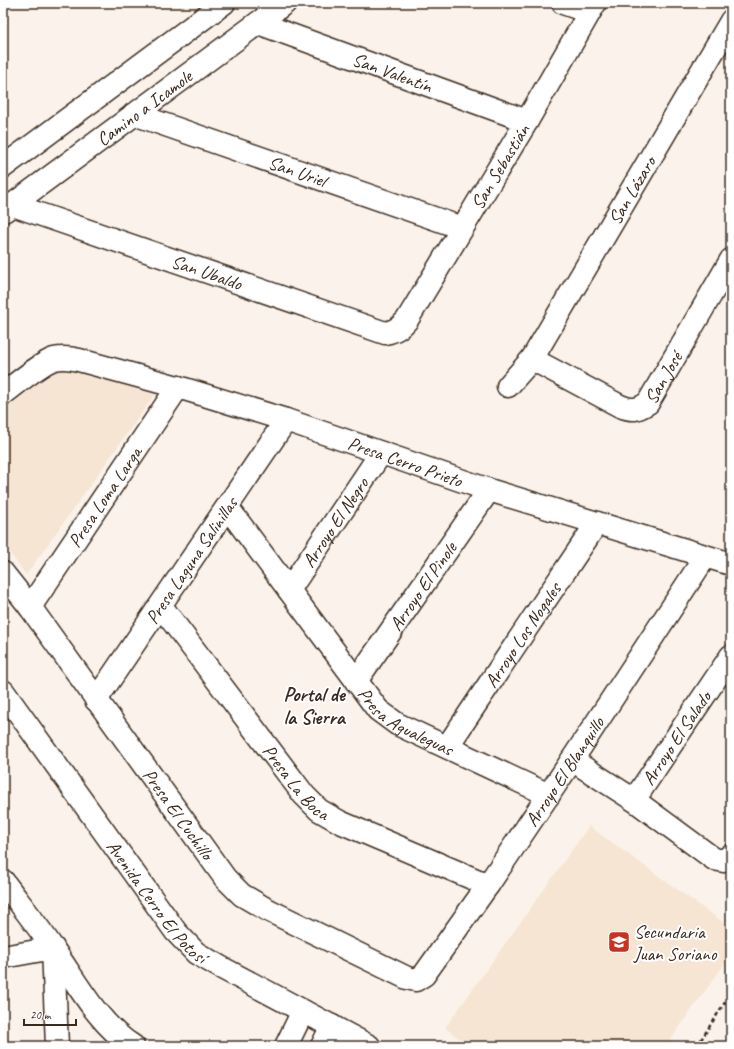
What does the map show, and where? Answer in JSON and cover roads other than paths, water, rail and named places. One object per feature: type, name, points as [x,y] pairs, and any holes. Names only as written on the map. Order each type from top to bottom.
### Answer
[{"type":"street","name":"Camino a Icamole","points":[[3,167],[224,3]]},
{"type":"street","name":"Camino a Icamole","points":[[8,208],[285,3]]},
{"type":"street","points":[[563,3],[592,8]]},
{"type":"street","name":"San Sebastián","points":[[401,327],[407,320],[527,121],[592,8]]},
{"type":"street","name":"San Lázaro","points":[[508,386],[532,359],[731,21]]},
{"type":"street","name":"San Valentín","points":[[258,23],[527,121]]},
{"type":"street","name":"San Uriel","points":[[134,114],[462,228]]},
{"type":"street","name":"San Ubaldo","points":[[8,208],[385,333],[394,331],[401,327]]},
{"type":"street","name":"San José","points":[[532,359],[620,406],[629,410],[638,409],[648,403],[731,260]]},
{"type":"street","name":"Presa Cerro Prieto","points":[[3,394],[46,362],[66,358],[79,360],[178,387],[286,420],[488,490],[731,564]]},
{"type":"street","name":"Presa Loma Larga","points":[[30,607],[178,387]]},
{"type":"street","name":"Presa Laguna Salinillas","points":[[96,700],[162,606],[286,420]]},
{"type":"street","name":"Arroyo El Negro","points":[[289,590],[381,453]]},
{"type":"street","name":"Arroyo El Pinole","points":[[356,681],[488,490]]},
{"type":"street","name":"Presa Agualeguas","points":[[228,508],[378,710],[398,724],[549,795]]},
{"type":"street","name":"Arroyo Los Nogales","points":[[447,747],[597,523]]},
{"type":"street","name":"Arroyo El Blanquillo","points":[[416,980],[424,975],[488,885],[549,795],[705,557]]},
{"type":"street","name":"Presa El Cuchillo","points":[[3,573],[30,607],[225,878],[242,895],[266,910],[407,978],[416,980]]},
{"type":"street","name":"Presa La Boca","points":[[162,606],[304,796],[319,810],[340,822],[488,885]]},
{"type":"street","name":"Arroyo El Salado","points":[[634,800],[731,656]]},
{"type":"street","name":"Avenida Cerro El Potosí","points":[[3,691],[176,932],[196,953],[370,1046]]},
{"type":"street","points":[[572,760],[634,800],[714,859],[725,858]]},
{"type":"street","points":[[3,881],[53,948],[104,1022],[133,1046]]},
{"type":"street","points":[[3,958],[53,948]]},
{"type":"street","points":[[53,948],[57,1046]]},
{"type":"street","points":[[286,1046],[303,1011]]},
{"type":"street","points":[[322,1046],[332,1026]]},
{"type":"place","name":"Secundaria Juan Soriano","points":[[619,942]]},
{"type":"district","name":"Portal de la Sierra","points":[[314,706]]}]
